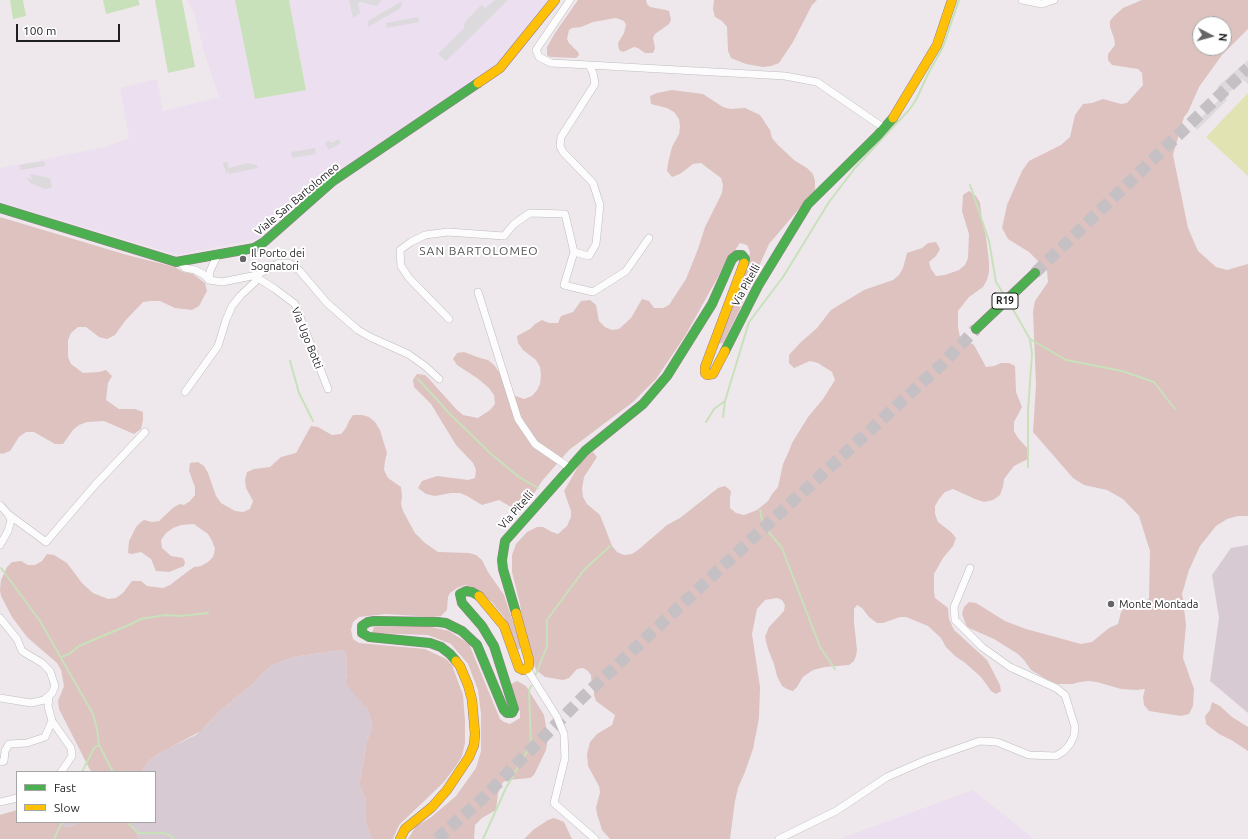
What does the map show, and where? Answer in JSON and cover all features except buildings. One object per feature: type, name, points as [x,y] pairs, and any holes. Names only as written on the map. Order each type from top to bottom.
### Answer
[{"type":"main road","name":"Viale San Bartolomeo","points":[[0,208],[176,262],[254,248],[264,242],[333,182],[500,68],[554,0]]},
{"type":"main road","name":"Via Pitelli","points":[[527,669],[530,660],[506,585],[503,570],[503,550],[505,541],[585,451],[643,404],[667,376],[712,304],[732,259],[737,255],[742,255],[745,258],[744,265],[705,367],[707,375],[713,374],[758,286],[808,204],[895,116],[937,44],[952,0]]},
{"type":"main road","name":"R19","points":[[976,329],[1035,273]]},
{"type":"main road","points":[[400,839],[405,829],[432,807],[447,790],[469,757],[474,745],[475,734],[472,700],[468,685],[460,666],[450,654],[441,647],[430,643],[369,637],[362,633],[362,626],[368,622],[374,621],[438,622],[446,623],[462,631],[477,645],[504,710],[510,714],[514,709],[494,646],[482,626],[462,603],[460,598],[460,594],[462,593],[472,592],[481,597],[504,626],[518,665],[521,669],[527,669]]},
{"type":"street","points":[[570,0],[536,50],[539,57],[551,63],[785,76],[817,82],[884,128]]},
{"type":"street","points":[[1022,0],[1042,4],[1054,0]]},
{"type":"street","points":[[574,252],[589,256],[596,244],[600,204],[593,183],[563,152],[560,146],[561,137],[595,84],[593,73],[589,65]]},
{"type":"street","points":[[449,319],[409,278],[401,266],[400,250],[411,242],[425,235],[448,232],[504,236],[514,224],[530,213],[565,214],[574,252],[564,285],[593,292],[626,271],[649,238]]},
{"type":"street","points":[[209,280],[210,271],[218,254]]},
{"type":"street","points":[[180,262],[185,268],[195,270],[203,274],[209,280],[222,282],[258,277]]},
{"type":"street","points":[[185,392],[218,346],[232,306],[258,277],[279,263],[289,263],[295,266],[327,303],[358,330],[408,354],[425,366],[439,379]]},
{"type":"street","name":"Via Ugo Botti","points":[[258,277],[295,304],[328,389]]},
{"type":"street","points":[[478,292],[518,419],[535,444],[570,468]]},
{"type":"street","points":[[8,514],[46,542],[95,485],[145,432]]},
{"type":"street","points":[[0,504],[11,520],[8,531],[0,545]]},
{"type":"street","points":[[779,839],[836,811],[887,777],[926,760],[980,741],[997,742],[1029,755],[1056,756],[1064,751],[1070,744],[1074,736],[1075,727],[1065,695],[1056,688],[1010,667],[982,647],[955,620],[954,608],[970,568]]},
{"type":"street","points":[[0,618],[17,639],[22,651],[42,663],[50,671],[55,686],[52,693],[44,700],[31,703],[0,698]]},
{"type":"street","points":[[527,669],[557,717],[564,734],[565,758],[554,803],[595,839]]},
{"type":"street","points":[[48,697],[48,706],[52,721],[71,748],[72,756],[62,771]]},
{"type":"street","points":[[0,762],[4,761],[5,751],[9,744],[27,743],[45,737],[52,721]]},
{"type":"street","points":[[0,802],[16,798]]},
{"type":"shaded area","points":[[10,0],[23,0],[26,16],[13,19]]},
{"type":"shaded area","points":[[103,0],[138,0],[140,5],[106,14]]},
{"type":"shaded area","points":[[155,0],[182,0],[195,67],[168,73]]},
{"type":"shaded area","points":[[187,0],[235,0],[255,99],[306,89],[289,0],[548,0],[502,60],[320,183],[258,239],[177,255],[0,202],[0,168],[106,147],[129,138],[120,88],[157,79],[163,111],[219,97],[205,55],[194,13]]},
{"type":"shaded area","points":[[235,0],[289,0],[306,90],[255,99]]},
{"type":"shaded area","points":[[349,0],[382,0],[376,6],[362,2],[358,3],[360,13],[353,18]]},
{"type":"shaded area","points":[[495,0],[508,0],[446,61],[438,54],[464,28],[465,22],[481,5],[485,8]]},
{"type":"shaded area","points":[[578,0],[646,0],[650,7],[669,11],[671,20],[669,24],[655,34],[653,38],[655,48],[653,53],[645,53],[634,47],[623,52],[619,50],[618,43],[624,33],[626,25],[624,21],[616,18],[593,22],[569,30],[567,39],[578,52],[579,55],[576,58],[550,57],[547,55],[547,47]]},
{"type":"shaded area","points":[[714,0],[817,0],[812,5],[793,42],[779,63],[763,67],[746,64],[731,58],[728,51],[727,27],[722,21],[715,17],[713,9]]},
{"type":"shaded area","points":[[1142,0],[1248,0],[1248,29],[1232,45],[1232,16],[1192,16],[1192,56],[1221,56],[1199,87],[1188,112],[1184,117],[1173,155],[1188,228],[1198,251],[1216,267],[1227,270],[1248,264],[1248,516],[1238,516],[1227,519],[1216,526],[1200,546],[1189,570],[1182,594],[1186,625],[1183,658],[1194,689],[1193,706],[1189,714],[1181,716],[1149,711],[1144,705],[1143,697],[1145,689],[1121,689],[1088,681],[1072,684],[1057,684],[1046,679],[1031,670],[1018,654],[994,639],[969,628],[966,625],[962,614],[964,607],[969,602],[976,603],[1005,621],[1026,629],[1081,644],[1092,642],[1109,628],[1118,624],[1121,612],[1128,603],[1139,603],[1149,599],[1150,551],[1139,516],[1123,499],[1107,490],[1084,485],[1073,478],[1033,432],[1036,385],[1033,312],[1035,301],[1048,282],[1047,270],[1029,252],[1008,239],[1002,228],[1007,205],[1022,171],[1029,161],[1061,145],[1070,137],[1075,115],[1083,104],[1092,103],[1103,99],[1121,104],[1127,103],[1143,85],[1142,73],[1138,69],[1112,65],[1108,60],[1108,54],[1115,45],[1110,27],[1110,21],[1123,8]]},
{"type":"shaded area","points":[[402,1],[401,8],[368,27],[368,21]]},
{"type":"shaded area","points":[[418,17],[419,22],[387,28],[386,23]]},
{"type":"shaded area","points":[[1248,60],[1248,84],[1242,79],[1226,96],[1217,87]]},
{"type":"shaded area","points":[[672,90],[703,94],[723,107],[730,109],[745,108],[760,115],[770,130],[772,138],[777,144],[794,160],[807,168],[813,174],[815,181],[815,190],[769,244],[723,343],[717,344],[747,269],[750,252],[747,245],[740,243],[724,266],[685,336],[656,379],[633,402],[569,450],[522,507],[513,508],[499,500],[482,505],[460,493],[435,496],[426,494],[418,488],[422,481],[437,476],[468,480],[475,478],[476,470],[473,463],[456,445],[431,404],[414,387],[413,380],[417,374],[425,375],[463,415],[478,418],[490,410],[495,404],[494,395],[489,388],[477,378],[457,365],[453,359],[457,353],[464,352],[488,360],[499,372],[510,394],[524,399],[532,396],[537,390],[540,384],[541,375],[540,367],[536,360],[523,350],[518,343],[517,336],[542,320],[549,323],[558,323],[561,316],[573,312],[581,301],[590,300],[596,305],[599,321],[605,327],[612,330],[619,329],[631,318],[642,299],[649,301],[654,308],[663,308],[669,305],[686,279],[705,227],[722,193],[723,185],[721,178],[701,163],[693,164],[680,174],[672,177],[667,171],[672,147],[679,134],[679,119],[674,112],[667,108],[651,104],[650,96]]},
{"type":"shaded area","points":[[1248,93],[1248,176],[1206,137]]},
{"type":"shaded area","points":[[1223,96],[1227,100],[1197,130],[1193,125]]},
{"type":"shaded area","points":[[339,139],[341,143],[329,150],[325,143],[329,141],[331,143]]},
{"type":"shaded area","points":[[315,148],[316,154],[292,158],[291,152]]},
{"type":"shaded area","points":[[44,161],[45,166],[21,170],[20,165]]},
{"type":"shaded area","points":[[227,162],[229,168],[248,163],[257,165],[258,168],[229,174],[229,172],[226,173],[223,163]]},
{"type":"shaded area","points":[[30,174],[50,178],[52,188],[45,189],[30,183],[27,178],[32,179]]},
{"type":"shaded area","points":[[969,191],[976,196],[980,203],[986,237],[989,272],[983,287],[969,297],[958,311],[958,328],[960,337],[974,345],[986,367],[1001,363],[1009,363],[1015,366],[1016,392],[1022,407],[1014,422],[1014,431],[1029,450],[1028,459],[1014,466],[1004,479],[1000,495],[993,500],[984,502],[953,489],[945,492],[939,499],[935,506],[935,514],[938,522],[956,538],[953,546],[943,558],[934,574],[934,592],[935,598],[948,608],[949,619],[954,630],[987,660],[1000,685],[1001,691],[996,694],[991,691],[981,677],[955,656],[946,647],[941,638],[928,626],[906,617],[900,617],[883,623],[877,623],[857,605],[854,609],[857,650],[854,661],[849,665],[825,667],[813,670],[803,677],[793,691],[787,689],[782,686],[777,676],[765,637],[769,627],[784,611],[785,605],[782,600],[777,598],[765,600],[757,609],[752,634],[760,687],[759,718],[753,749],[738,788],[730,839],[610,839],[602,830],[597,814],[596,808],[600,792],[599,786],[588,766],[587,754],[590,742],[597,734],[612,725],[615,715],[596,701],[592,687],[591,675],[583,668],[577,669],[569,678],[563,680],[545,677],[536,670],[524,633],[520,604],[512,572],[512,555],[516,544],[527,532],[537,527],[543,527],[558,534],[567,526],[571,517],[571,511],[564,491],[583,458],[593,452],[597,457],[584,477],[582,489],[583,497],[587,504],[600,515],[612,546],[617,552],[624,555],[632,554],[638,550],[667,525],[680,518],[718,488],[725,486],[731,491],[730,508],[736,513],[744,515],[757,510],[768,501],[778,487],[783,464],[792,443],[808,417],[823,399],[835,380],[832,372],[818,363],[810,361],[794,368],[789,363],[789,355],[817,328],[831,310],[864,290],[893,280],[899,275],[903,268],[907,253],[922,248],[928,243],[936,242],[940,249],[936,256],[929,262],[931,269],[936,276],[945,275],[959,270],[965,265],[968,258],[969,234],[962,211],[963,195]]},
{"type":"shaded area","points":[[0,217],[127,255],[175,267],[183,272],[193,274],[205,283],[207,291],[199,306],[192,310],[175,308],[160,301],[143,302],[125,321],[115,335],[107,339],[99,337],[86,327],[78,327],[71,333],[68,340],[68,357],[71,364],[83,373],[106,370],[112,376],[108,383],[106,400],[119,409],[135,409],[143,412],[141,429],[134,434],[104,421],[87,422],[79,425],[73,430],[63,444],[55,444],[34,432],[26,432],[19,437],[10,451],[2,454],[0,453]]},
{"type":"shaded area","points":[[353,415],[369,417],[375,422],[380,430],[387,453],[384,470],[388,478],[401,487],[401,504],[403,511],[415,533],[425,543],[438,552],[469,553],[476,555],[482,560],[488,572],[504,595],[520,643],[521,648],[518,650],[504,617],[492,602],[473,587],[465,585],[450,593],[448,597],[447,610],[441,616],[433,617],[386,614],[359,617],[353,622],[351,630],[353,639],[359,643],[425,649],[446,659],[452,665],[463,695],[465,721],[465,743],[462,756],[456,766],[443,783],[399,825],[393,839],[372,839],[366,823],[366,799],[359,785],[366,743],[371,731],[372,723],[367,708],[348,687],[346,679],[346,654],[341,650],[293,657],[272,665],[254,683],[222,709],[201,731],[160,753],[150,760],[141,771],[90,770],[59,709],[58,701],[64,686],[61,670],[57,663],[27,637],[12,617],[1,596],[1,580],[7,567],[12,562],[21,561],[28,565],[35,565],[42,561],[47,554],[54,555],[67,563],[82,583],[93,593],[108,599],[116,598],[123,593],[132,581],[141,581],[147,586],[163,588],[170,585],[194,567],[201,566],[208,562],[213,557],[215,549],[208,534],[194,524],[181,525],[166,533],[161,540],[162,548],[171,556],[183,558],[185,562],[184,566],[169,572],[156,571],[151,559],[141,552],[132,554],[128,553],[129,541],[136,527],[141,522],[144,520],[152,522],[159,521],[174,507],[180,504],[184,505],[195,495],[195,487],[189,471],[190,463],[198,462],[204,466],[216,496],[221,503],[235,511],[243,512],[250,509],[253,501],[246,488],[245,480],[247,472],[254,469],[270,467],[281,457],[296,453],[311,426],[318,427],[332,435],[341,434]]},
{"type":"shaded area","points":[[1248,545],[1248,713],[1210,681],[1219,618],[1212,575],[1231,548]]},
{"type":"shaded area","points":[[427,626],[449,631],[469,644],[500,719],[510,724],[520,718],[520,712],[511,684],[517,681],[526,686],[544,715],[548,738],[546,750],[534,775],[530,778],[508,780],[503,782],[498,793],[496,810],[482,818],[475,825],[474,839],[408,839],[416,826],[430,818],[456,796],[476,768],[481,751],[481,714],[478,690],[468,664],[451,644],[428,635],[372,633],[374,627]]},
{"type":"shaded area","points":[[341,650],[346,654],[346,677],[367,708],[372,723],[371,731],[366,743],[359,785],[366,799],[366,823],[372,839],[139,839],[132,823],[156,823],[156,771],[141,771],[150,760],[165,750],[196,735],[222,709],[254,683],[272,665],[293,657]]},
{"type":"shaded area","points":[[1212,702],[1220,706],[1232,717],[1248,727],[1248,751],[1219,734],[1206,724],[1205,716],[1210,710]]},
{"type":"shaded area","points":[[973,790],[1034,839],[839,839]]},
{"type":"shaded area","points":[[16,810],[16,823],[62,823],[66,827],[71,827],[77,823],[132,823],[139,839],[0,839],[0,815]]},
{"type":"shaded area","points":[[554,818],[564,822],[572,839],[524,839],[533,830],[548,820]]},
{"type":"shaded area","points":[[62,823],[77,823],[71,827],[66,827]]},
{"type":"waterway","points":[[723,417],[725,401],[749,322],[783,277],[829,202],[855,168],[909,110],[916,100],[943,47],[959,0]]},
{"type":"waterway","points":[[970,185],[989,241],[996,282],[1003,293]]},
{"type":"waterway","points":[[1011,306],[1030,339],[1032,354],[1028,410],[1028,467]]},
{"type":"waterway","points":[[1030,339],[1066,360],[1122,371],[1154,382],[1175,409]]},
{"type":"waterway","points":[[290,361],[299,393],[313,421]]},
{"type":"waterway","points":[[418,379],[450,414],[490,453],[519,477],[538,488]]},
{"type":"waterway","points":[[706,422],[714,409],[725,401]]},
{"type":"waterway","points":[[760,510],[763,525],[782,548],[820,647],[835,669]]},
{"type":"waterway","points":[[536,674],[547,646],[547,620],[583,571],[610,546]]},
{"type":"waterway","points":[[1,568],[40,621],[93,714],[99,745],[112,771]]},
{"type":"waterway","points":[[61,657],[69,654],[79,646],[141,619],[165,615],[180,616],[208,613]]},
{"type":"waterway","points":[[483,839],[506,788],[531,745],[529,690],[531,686]]},
{"type":"waterway","points":[[82,771],[94,748],[99,745]]},
{"type":"waterway","points":[[54,839],[62,823]]},
{"type":"waterway","points":[[128,823],[138,833],[164,833],[174,839]]},
{"type":"tunnel","points":[[1035,273],[1248,68]]},
{"type":"tunnel","points":[[437,839],[483,798],[583,697],[757,534],[940,366],[976,329]]},
{"type":"traffic: fast","points":[[0,208],[176,262],[254,248],[264,242],[333,181],[478,83]]},
{"type":"traffic: fast","points":[[725,351],[758,286],[808,204],[877,136],[893,118]]},
{"type":"traffic: fast","points":[[516,613],[503,569],[502,560],[505,541],[585,451],[643,404],[667,376],[712,304],[732,259],[737,255],[742,255],[745,259],[744,263]]},
{"type":"traffic: fast","points":[[976,329],[1035,273]]},
{"type":"traffic: fast","points":[[456,661],[441,647],[430,643],[369,637],[362,633],[362,626],[368,622],[374,621],[438,622],[446,623],[462,631],[477,645],[504,710],[507,713],[512,713],[514,709],[494,646],[482,626],[462,603],[460,594],[466,591],[472,592],[479,596]]},
{"type":"traffic: slow","points":[[478,83],[500,68],[555,0]]},
{"type":"traffic: slow","points":[[893,118],[937,45],[952,0]]},
{"type":"traffic: slow","points":[[725,351],[713,374],[707,375],[705,373],[705,367],[744,263]]},
{"type":"traffic: slow","points":[[479,596],[504,626],[519,668],[523,670],[527,669],[529,660],[516,613]]},
{"type":"traffic: slow","points":[[400,839],[405,829],[432,807],[447,790],[469,757],[474,745],[475,734],[472,700],[468,685],[460,666],[456,661]]},
{"type":"place","name":"Il Porto dei Sognatori","points":[[243,259]]},
{"type":"place","name":"Monte Montada","points":[[1111,604]]},
{"type":"district","name":"SAN BARTOLOMEO","points":[[479,251]]}]
